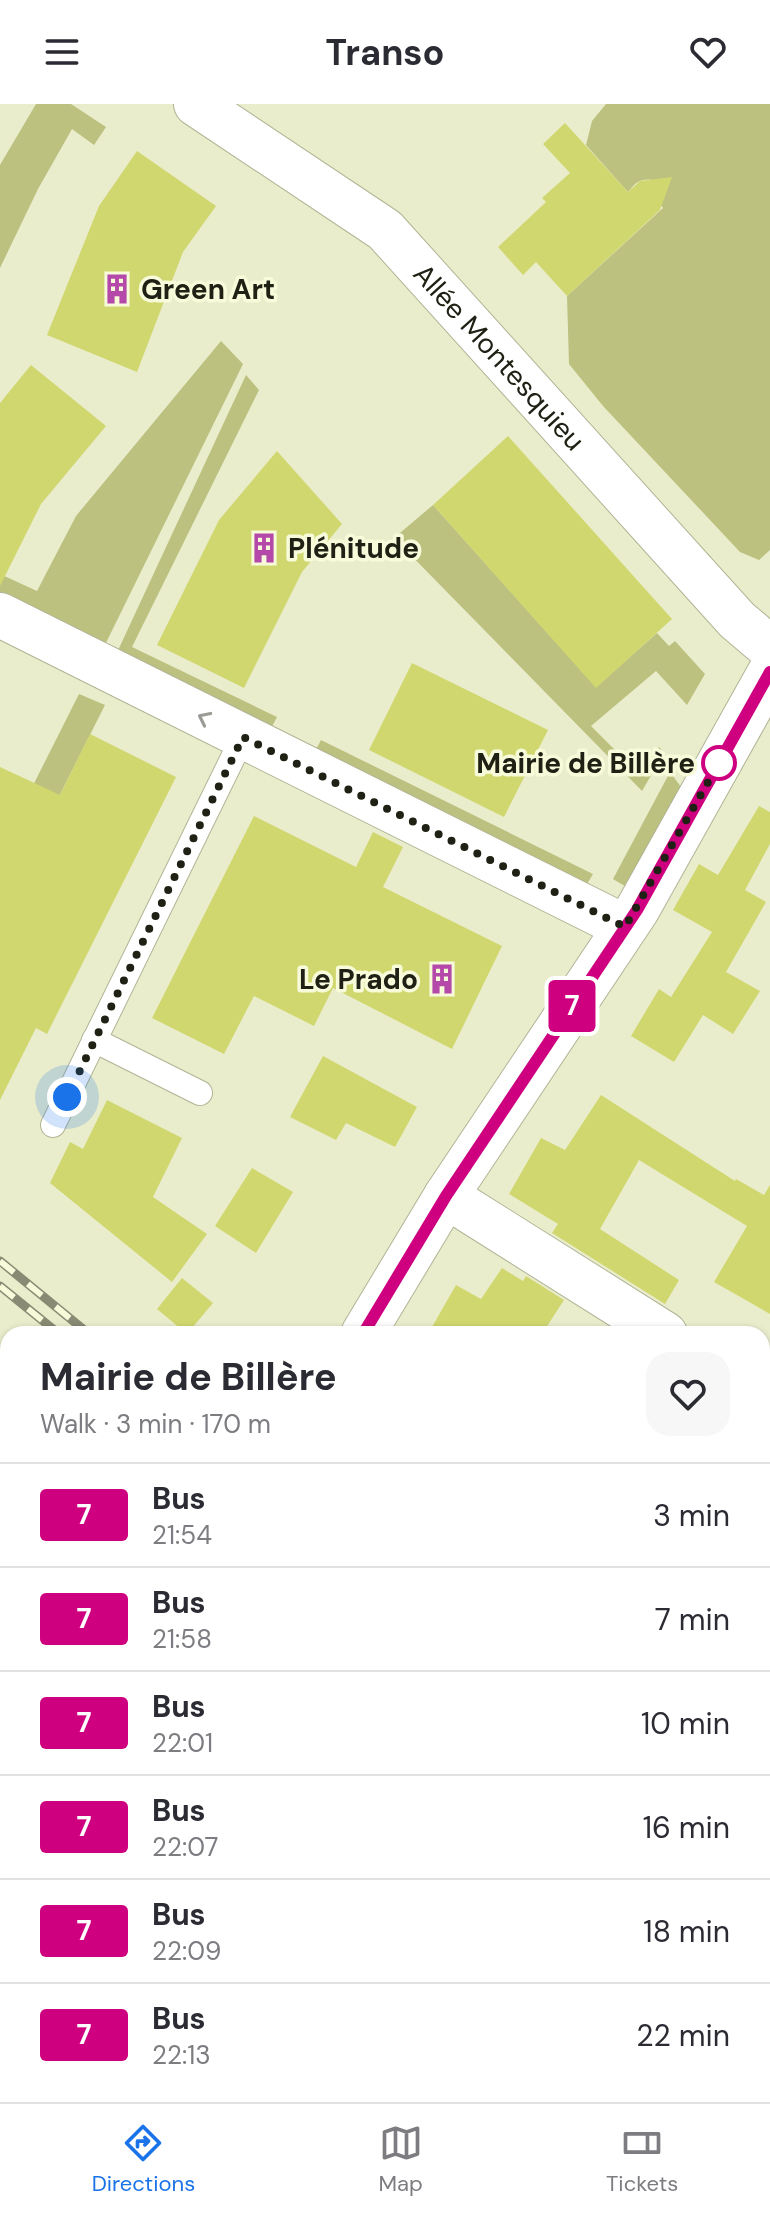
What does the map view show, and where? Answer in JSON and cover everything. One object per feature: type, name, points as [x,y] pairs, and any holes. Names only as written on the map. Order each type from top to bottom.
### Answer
[{"type":"street","name":"Allée Montesquieu","points":[[196,104],[385,230],[737,620],[770,648]]},
{"type":"street","points":[[0,615],[625,927]]},
{"type":"street","points":[[368,1326],[446,1196],[625,927],[770,672]]},
{"type":"street","points":[[446,1196],[652,1326]]},
{"type":"lane","points":[[53,1125],[243,737]]},
{"type":"lane","points":[[94,1040],[200,1093]]},
{"type":"green space","points":[[36,104],[71,104],[106,127],[94,145],[72,129],[38,189],[0,268],[0,165]]},
{"type":"green space","points":[[606,104],[770,104],[770,550],[759,560],[740,552],[603,406],[569,364],[567,296],[663,208],[660,204],[664,192],[660,184],[644,180],[628,192],[586,145],[592,121]]},
{"type":"green space","points":[[221,341],[243,364],[101,653],[0,604],[0,574],[37,591],[76,516]]},
{"type":"green space","points":[[246,375],[259,390],[132,647],[277,717],[267,736],[114,659]]},
{"type":"green space","points":[[433,505],[596,687],[657,633],[669,646],[675,641],[705,674],[687,705],[656,671],[591,726],[640,775],[659,747],[664,753],[642,791],[394,538]]},
{"type":"green space","points":[[79,694],[105,705],[0,914],[0,851]]},
{"type":"green space","points":[[321,740],[593,874],[583,891],[312,757]]},
{"type":"green space","points":[[670,772],[681,787],[628,888],[613,879]]},
{"type":"building","points":[[565,123],[628,192],[640,181],[672,177],[660,210],[567,296],[536,262],[523,275],[498,247],[546,202],[542,198],[570,173],[543,144]]},
{"type":"building","name":"Green Art","points":[[137,151],[216,206],[183,252],[137,372],[47,335],[99,206]]},
{"type":"building","points":[[31,365],[106,426],[41,504],[0,586],[0,403]]},
{"type":"building","points":[[508,436],[672,619],[596,688],[433,505]]},
{"type":"building","name":"Plénitude","points":[[277,451],[342,524],[302,572],[244,688],[157,645],[219,520]]},
{"type":"building","points":[[412,663],[548,730],[504,817],[369,750]]},
{"type":"building","points":[[90,734],[176,777],[47,1034],[36,1028],[0,1100],[0,767],[60,795]]},
{"type":"building","points":[[759,806],[770,812],[770,844],[745,890],[766,902],[726,972],[760,991],[733,1034],[703,1015],[674,1062],[631,1036],[659,989],[671,997],[712,932],[673,910],[699,864],[718,875]]},
{"type":"building","points":[[254,816],[356,867],[373,832],[403,847],[383,887],[502,946],[452,1049],[333,988],[314,1026],[254,996],[224,1054],[152,1018]]},
{"type":"building","points":[[323,1056],[417,1107],[395,1147],[346,1123],[336,1140],[290,1117]]},
{"type":"building","points":[[601,1095],[735,1181],[764,1195],[770,1185],[770,1314],[714,1282],[747,1226],[639,1160],[600,1229],[679,1280],[665,1304],[552,1233],[558,1224],[509,1194],[541,1138],[565,1150]]},
{"type":"building","points":[[107,1100],[182,1138],[153,1197],[207,1234],[172,1282],[50,1183],[70,1142],[83,1149]]},
{"type":"building","points":[[252,1168],[293,1192],[256,1253],[215,1226]]},
{"type":"building","points":[[502,1268],[523,1281],[526,1276],[564,1300],[547,1326],[433,1326],[456,1285],[481,1299]]},
{"type":"building","points":[[182,1278],[213,1303],[194,1326],[177,1326],[157,1309]]},
{"type":"railway","points":[[0,1261],[79,1326]]},
{"type":"railway","points":[[0,1286],[49,1326]]},
{"type":"bus line","name":"7","points":[[368,1326],[446,1196],[637,910],[770,672]]},
{"type":"place","name":"Green Art","points":[[117,289]]},
{"type":"place","name":"Plénitude","points":[[264,548]]},
{"type":"place","name":"Mairie de Billère","points":[[719,763]]},
{"type":"place","name":"Le Prado","points":[[442,979]]},
{"type":"route","points":[[67,1097],[243,737],[625,927],[719,763]]}]
